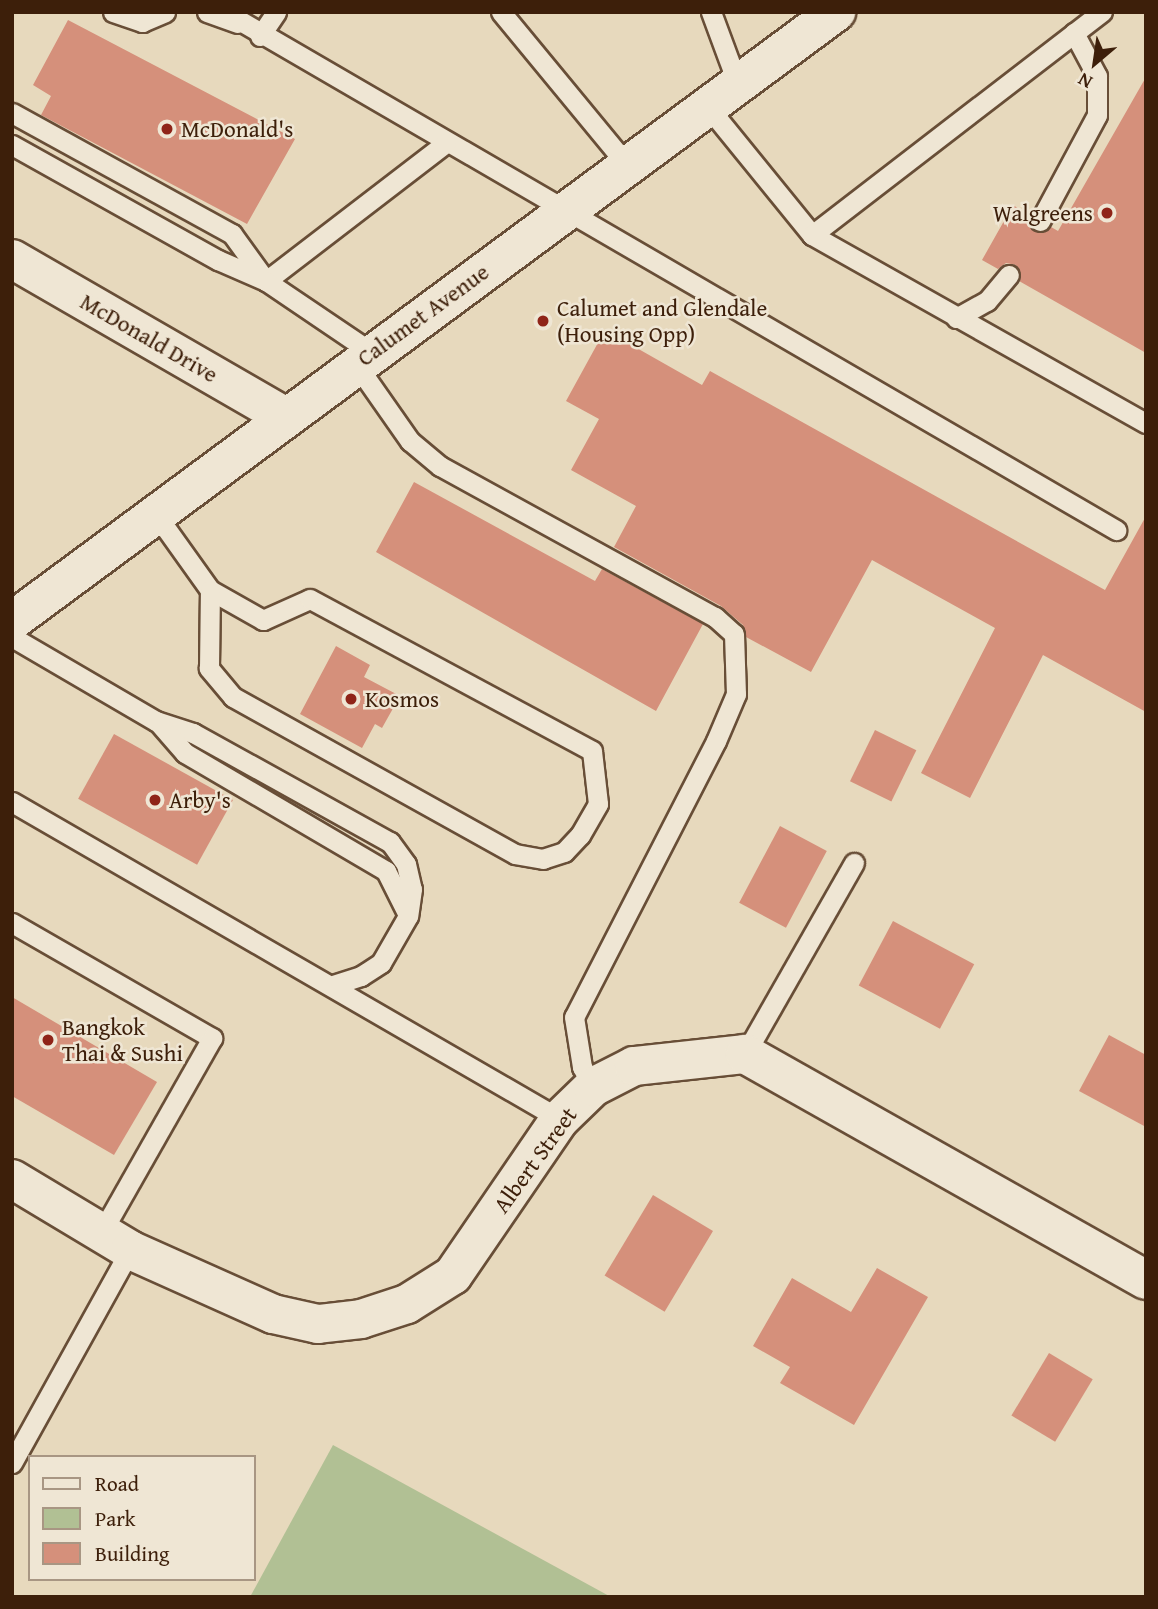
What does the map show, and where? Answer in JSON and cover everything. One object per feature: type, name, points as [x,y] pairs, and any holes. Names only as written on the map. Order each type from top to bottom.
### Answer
[{"type":"street","name":"Calumet Avenue","points":[[12,621],[363,358],[836,12]]},
{"type":"street","name":"McDonald Drive","points":[[12,259],[285,417]]},
{"type":"street","name":"Albert Street","points":[[12,1179],[116,1241],[273,1314],[318,1324],[361,1319],[407,1304],[453,1275],[560,1119],[593,1087],[634,1066],[745,1054]]},
{"type":"street","points":[[745,1054],[1146,1280]]},
{"type":"lane","points":[[113,12],[142,22],[165,12]]},
{"type":"lane","points":[[207,12],[232,18],[1116,530]]},
{"type":"lane","points":[[260,36],[276,12]]},
{"type":"lane","points":[[501,12],[628,166]]},
{"type":"lane","points":[[711,12],[738,85]]},
{"type":"lane","points":[[812,235],[1102,12]]},
{"type":"lane","points":[[1040,221],[1097,115],[1097,76],[1074,33]]},
{"type":"lane","points":[[708,107],[812,235],[1146,423]]},
{"type":"lane","points":[[12,113],[232,234],[266,281]]},
{"type":"lane","points":[[266,281],[446,143]]},
{"type":"lane","points":[[12,145],[218,260],[266,281],[363,358],[410,441],[440,466],[715,617],[734,634],[736,694],[716,741],[574,1017],[582,1067],[593,1087]]},
{"type":"lane","points":[[956,318],[987,301],[1009,275]]},
{"type":"lane","points":[[155,513],[210,590],[263,620],[310,599],[592,751],[598,804],[580,835],[564,852],[543,859],[515,854],[233,697],[209,668],[210,590]]},
{"type":"lane","points":[[12,637],[156,721],[193,733],[390,842],[407,864],[412,889],[408,916],[381,963],[361,976],[334,985]]},
{"type":"lane","points":[[12,802],[334,985],[560,1119]]},
{"type":"lane","points":[[745,1054],[854,863]]},
{"type":"lane","points":[[12,923],[212,1038],[12,1463]]},
{"type":"green space","points":[[333,1445],[611,1597],[250,1597]]},
{"type":"building","name":"McDonald's","points":[[68,20],[295,139],[247,224],[41,115],[51,96],[33,85]]},
{"type":"building","name":"Walgreens","points":[[1146,77],[1146,353],[1019,281],[1016,265],[1006,263],[998,269],[982,260],[1013,205],[1029,215],[1034,231],[1051,227],[1058,231]]},
{"type":"building","points":[[605,330],[702,385],[710,371],[1105,590],[1146,516],[1146,712],[1043,655],[970,798],[921,773],[995,628],[872,560],[811,672],[746,637],[743,625],[721,606],[614,547],[636,506],[571,470],[599,419],[566,401]]},
{"type":"building","points":[[414,482],[595,581],[602,569],[703,624],[656,711],[376,552]]},
{"type":"building","name":"Kosmos","points":[[336,646],[370,665],[364,677],[400,696],[382,728],[375,724],[362,748],[300,714]]},
{"type":"building","points":[[875,730],[916,750],[891,801],[850,781]]},
{"type":"building","name":"Arby's","points":[[114,734],[233,800],[197,865],[78,799]]},
{"type":"building","points":[[780,826],[827,851],[786,928],[739,903]]},
{"type":"building","points":[[893,921],[974,964],[940,1029],[859,985]]},
{"type":"building","name":"Bangkok Thai & Sushi","points":[[12,997],[157,1082],[114,1155],[12,1096]]},
{"type":"building","points":[[1109,1035],[1146,1055],[1146,1127],[1079,1091]]},
{"type":"building","points":[[653,1195],[713,1231],[665,1312],[605,1276]]},
{"type":"building","points":[[877,1268],[928,1297],[854,1425],[780,1383],[790,1367],[753,1346],[792,1278],[851,1312]]},
{"type":"building","points":[[1049,1353],[1093,1379],[1055,1442],[1011,1416]]},
{"type":"place","name":"McDonald's","points":[[167,129]]},
{"type":"place","name":"Walgreens","points":[[1107,213]]},
{"type":"place","name":"Calumet and Glendale (Housing Opp)","points":[[543,321]]},
{"type":"place","name":"Kosmos","points":[[351,699]]},
{"type":"place","name":"Arby's","points":[[155,800]]},
{"type":"place","name":"Bangkok Thai & Sushi","points":[[48,1040]]}]
